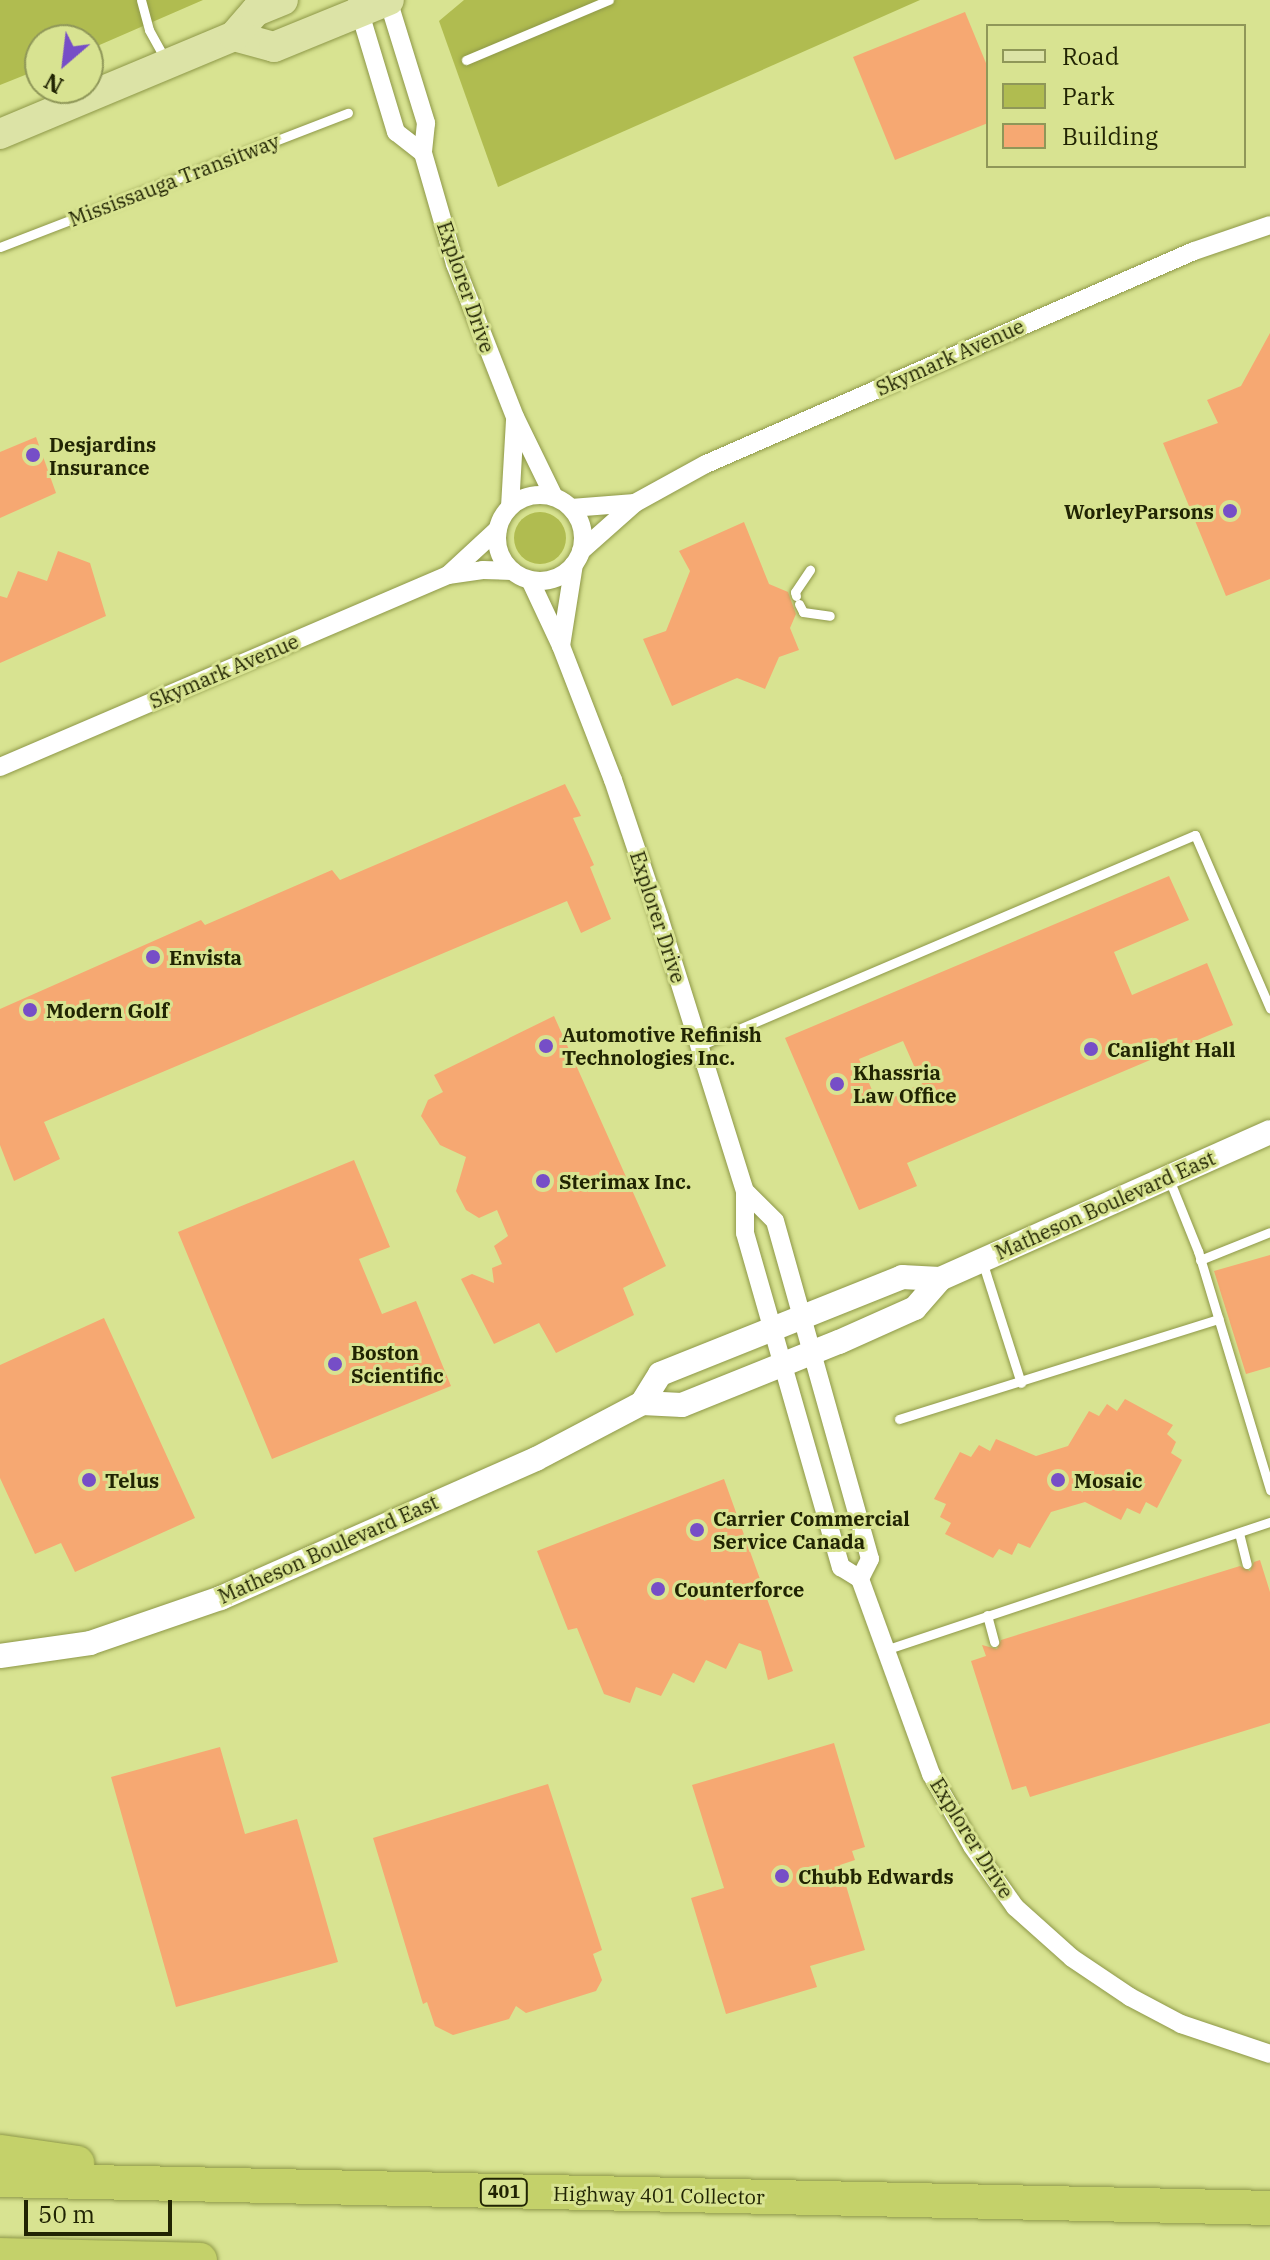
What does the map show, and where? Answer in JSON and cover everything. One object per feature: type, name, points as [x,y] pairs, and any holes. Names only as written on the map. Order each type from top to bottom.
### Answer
[{"type":"highway","points":[[0,2152],[244,2185]]},
{"type":"highway","name":"Highway 401 Collector","points":[[0,2180],[1270,2208]]},
{"type":"highway","points":[[0,2255],[200,2260]]},
{"type":"main road","points":[[0,134],[234,36],[256,11],[283,0]]},
{"type":"main road","points":[[234,36],[274,47],[358,6],[388,0]]},
{"type":"street","name":"Explorer Drive","points":[[388,0],[426,123],[423,153],[455,264],[515,417],[554,497]]},
{"type":"street","points":[[358,6],[396,132],[423,153]]},
{"type":"street","name":"Skymark Avenue","points":[[578,557],[635,503],[706,464],[1194,251],[1270,225]]},
{"type":"street","name":"Explorer Drive","points":[[510,507],[515,417]]},
{"type":"street","points":[[561,646],[578,557],[582,528],[571,508],[554,497],[528,496],[510,507],[498,529],[499,551],[512,571],[530,580],[556,578],[578,557]]},
{"type":"street","name":"Skymark Avenue","points":[[571,508],[635,503]]},
{"type":"street","name":"Skymark Avenue","points":[[448,575],[498,529]]},
{"type":"street","name":"Skymark Avenue","points":[[0,767],[448,575],[483,570],[512,571]]},
{"type":"street","name":"Explorer Drive","points":[[530,580],[561,646],[613,780],[745,1191],[745,1233],[841,1567],[860,1579],[931,1774],[972,1846],[1015,1907],[1072,1958],[1130,1997],[1181,2024],[1270,2054]]},
{"type":"street","name":"Matheson Boulevard East","points":[[642,1403],[682,1405],[915,1308],[940,1279],[1270,1132]]},
{"type":"street","name":"Explorer Drive","points":[[745,1191],[775,1221],[870,1559],[860,1579]]},
{"type":"street","name":"Matheson Boulevard East","points":[[0,1656],[90,1643],[221,1598],[536,1459],[642,1403],[660,1374],[902,1277],[940,1279]]},
{"type":"lane","points":[[141,0],[149,30],[167,62]]},
{"type":"lane","points":[[466,60],[609,0]]},
{"type":"lane","name":"Mississauga Transitway","points":[[0,247],[348,113]]},
{"type":"lane","points":[[810,570],[795,592],[803,612],[830,616]]},
{"type":"lane","points":[[699,1046],[1195,835],[1270,1008]]},
{"type":"lane","points":[[1168,1176],[1200,1260],[1270,1490]]},
{"type":"lane","points":[[1200,1260],[1270,1232]]},
{"type":"lane","points":[[982,1261],[1021,1383]]},
{"type":"lane","points":[[899,1419],[1219,1319]]},
{"type":"lane","points":[[885,1650],[1139,1569],[1270,1522]]},
{"type":"lane","points":[[1239,1533],[1247,1564]]},
{"type":"lane","points":[[987,1615],[994,1642]]},
{"type":"green space","points":[[0,0],[203,0],[104,43],[104,24],[24,24],[24,75],[0,85]]},
{"type":"green space","points":[[464,0],[920,0],[498,187],[439,21]]},
{"type":"green space","points":[[540,512],[558,520],[566,538],[558,556],[540,564],[522,556],[514,538],[522,520]]},
{"type":"building","points":[[965,12],[986,63],[986,124],[895,160],[853,57]]},
{"type":"building","name":"WorleyParsons","points":[[1270,333],[1270,579],[1226,596],[1163,443],[1218,423],[1207,400],[1241,386]]},
{"type":"building","points":[[36,437],[56,493],[0,518],[0,452]]},
{"type":"building","points":[[744,522],[769,584],[788,592],[796,614],[790,628],[799,650],[779,657],[765,689],[737,678],[672,706],[643,639],[666,631],[690,571],[679,551]]},
{"type":"building","points":[[58,551],[90,563],[106,616],[0,663],[0,596],[7,598],[18,571],[47,581]]},
{"type":"building","points":[[565,784],[581,816],[573,818],[594,865],[590,867],[611,919],[581,933],[567,901],[44,1122],[60,1159],[14,1181],[0,1145],[0,1009],[201,920],[205,925],[332,870],[340,880]]},
{"type":"building","name":"Canlight Hall","points":[[1169,876],[1189,920],[1114,952],[1132,995],[1207,963],[1233,1025],[907,1163],[917,1186],[859,1210],[785,1038]],"holes":[[[903,1041],[922,1084],[877,1102],[859,1059]]]},
{"type":"building","name":"Sterimax Inc.","points":[[554,1016],[666,1266],[623,1288],[634,1315],[556,1353],[539,1323],[494,1344],[461,1279],[472,1274],[494,1283],[492,1268],[502,1264],[494,1246],[508,1236],[497,1210],[479,1218],[466,1210],[456,1191],[466,1157],[440,1145],[421,1116],[428,1100],[443,1092],[434,1075]]},
{"type":"building","points":[[354,1160],[390,1247],[359,1259],[382,1314],[416,1301],[451,1386],[272,1459],[178,1232]]},
{"type":"building","points":[[1270,1255],[1270,1367],[1246,1374],[1214,1271]]},
{"type":"building","points":[[104,1318],[195,1518],[75,1572],[61,1543],[35,1554],[0,1478],[0,1365]]},
{"type":"building","name":"Mosaic","points":[[1125,1399],[1173,1425],[1167,1434],[1176,1442],[1171,1453],[1182,1460],[1157,1508],[1146,1502],[1140,1514],[1127,1508],[1121,1520],[1085,1502],[1051,1512],[1030,1548],[1018,1543],[1012,1555],[999,1549],[993,1558],[945,1534],[951,1523],[940,1517],[946,1504],[934,1499],[960,1452],[971,1457],[979,1445],[990,1451],[996,1439],[1036,1456],[1068,1446],[1089,1411],[1099,1416],[1107,1404],[1117,1411]]},
{"type":"building","name":"Counterforce","points":[[724,1479],[793,1671],[768,1680],[761,1651],[739,1643],[726,1669],[706,1660],[694,1683],[673,1673],[661,1696],[636,1687],[630,1703],[604,1694],[577,1628],[568,1630],[537,1551]]},
{"type":"building","points":[[1260,1560],[1270,1592],[1270,1723],[1030,1797],[1026,1786],[1012,1790],[971,1661],[986,1656],[982,1645],[997,1649],[1001,1640],[1240,1566],[1250,1571],[1254,1562]]},
{"type":"building","name":"Chubb Edwards","points":[[834,1743],[865,1847],[852,1851],[855,1860],[840,1865],[865,1950],[810,1966],[817,1987],[726,2014],[691,1898],[724,1888],[692,1785]]},
{"type":"building","points":[[220,1747],[245,1834],[297,1819],[338,1962],[176,2007],[111,1777]]},
{"type":"building","points":[[548,1784],[602,1950],[593,1954],[602,1980],[596,1991],[526,2013],[516,2006],[509,2019],[453,2035],[435,2026],[427,2002],[423,2004],[373,1838]]},
{"type":"place","name":"Desjardins Insurance","points":[[33,455]]},
{"type":"place","name":"WorleyParsons","points":[[1230,511]]},
{"type":"place","name":"Envista","points":[[153,957]]},
{"type":"place","name":"Modern Golf","points":[[30,1010]]},
{"type":"place","name":"Automotive Refinish Technologies Inc.","points":[[546,1046]]},
{"type":"place","name":"Canlight Hall","points":[[1091,1049]]},
{"type":"place","name":"Khassria Law Office","points":[[837,1084]]},
{"type":"place","name":"Sterimax Inc.","points":[[543,1181]]},
{"type":"place","name":"Boston Scientific","points":[[335,1364]]},
{"type":"place","name":"Telus","points":[[89,1480]]},
{"type":"place","name":"Mosaic","points":[[1058,1480]]},
{"type":"place","name":"Carrier Commercial Service Canada","points":[[697,1530]]},
{"type":"place","name":"Counterforce","points":[[658,1589]]},
{"type":"place","name":"Chubb Edwards","points":[[782,1876]]}]
